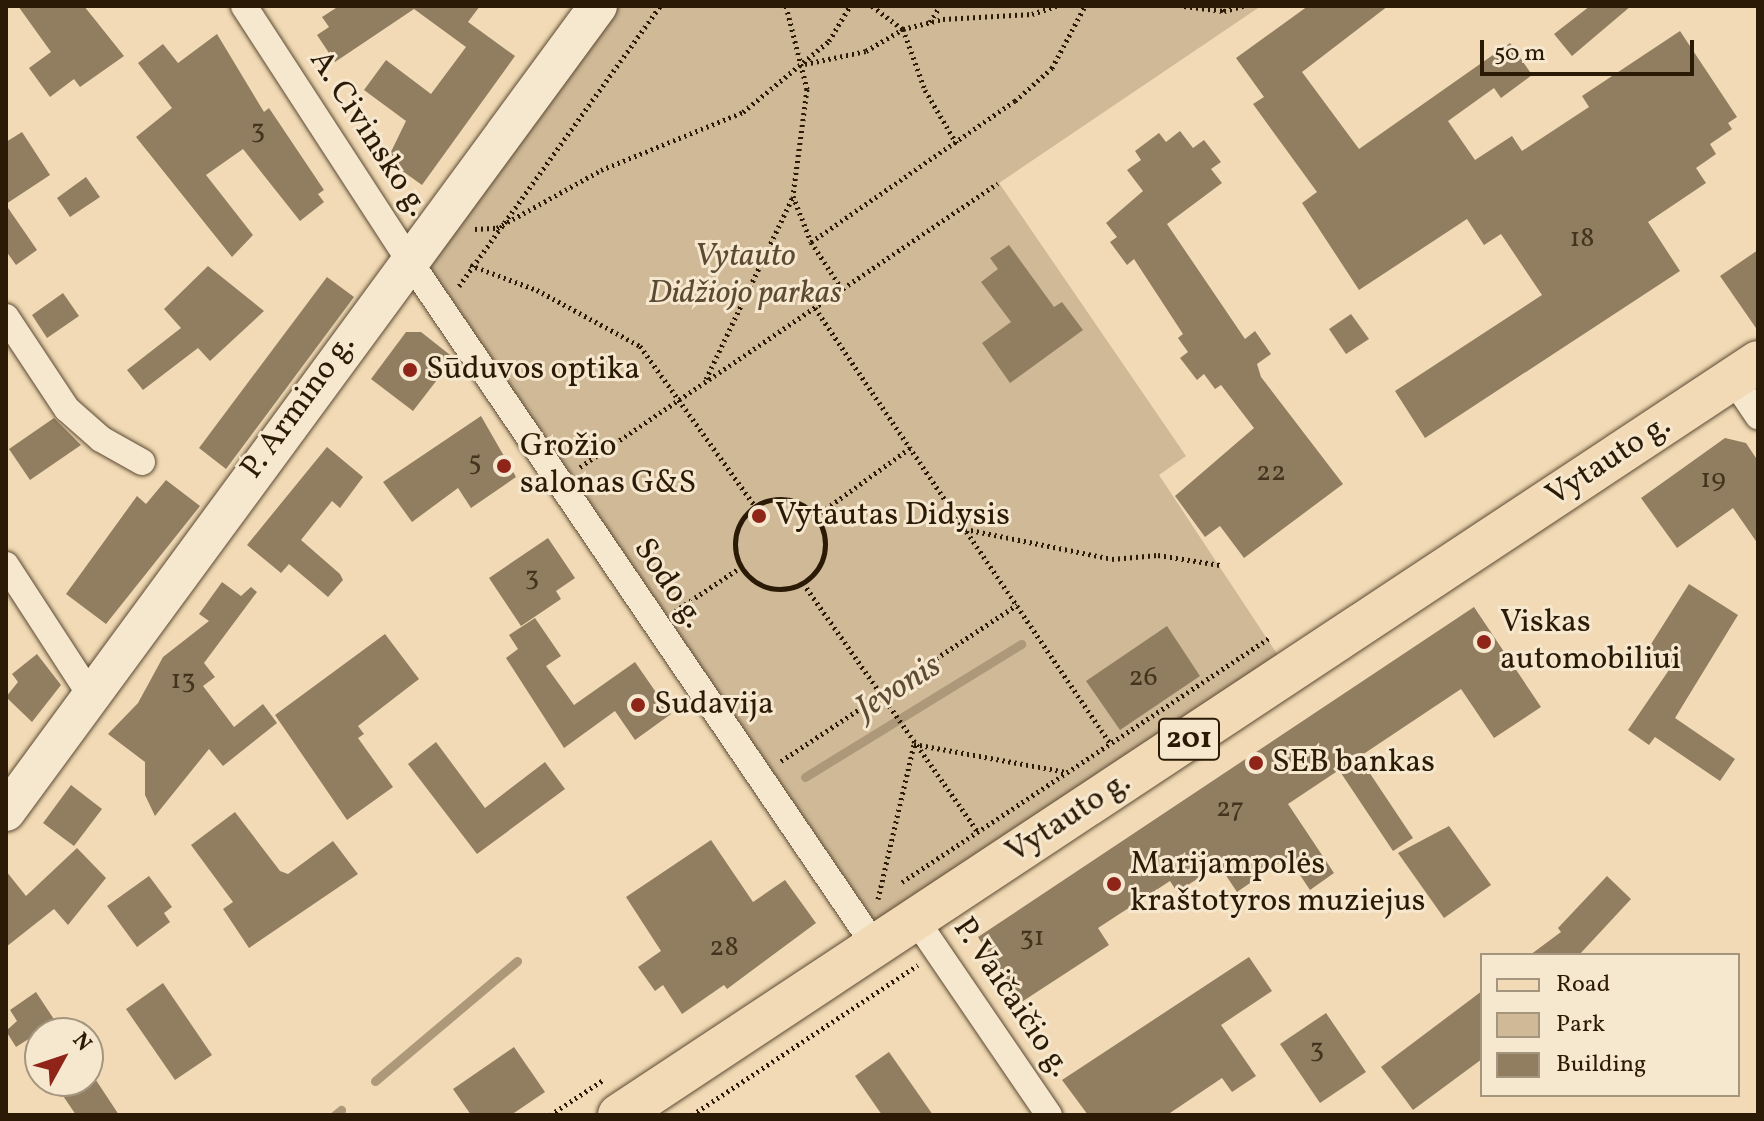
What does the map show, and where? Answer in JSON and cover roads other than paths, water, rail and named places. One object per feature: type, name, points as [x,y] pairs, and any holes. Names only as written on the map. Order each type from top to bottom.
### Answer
[{"type":"main road","name":"P. Armino g.","points":[[6,812],[89,693],[598,6]]},
{"type":"main road","name":"Vytauto g.","points":[[619,1115],[875,946],[927,936],[1746,370]]},
{"type":"street","name":"A. Civinsko g.","points":[[244,6],[408,259]]},
{"type":"street","name":"Sodo g.","points":[[408,259],[875,946]]},
{"type":"street","points":[[6,317],[67,409],[101,439],[142,462]]},
{"type":"street","points":[[1746,370],[1758,416]]},
{"type":"street","points":[[6,565],[89,693]]},
{"type":"street","name":"P. Vaičaičio g.","points":[[927,936],[1049,1115]]},
{"type":"waterway","name":"Jevonis","points":[[805,777],[1021,644]]},
{"type":"waterway","name":"Jevonis","points":[[375,1081],[517,961]]},
{"type":"waterway","name":"Jevonis","points":[[335,1115],[341,1110]]},
{"type":"place","name":"Sūduvos optika","points":[[410,370]]},
{"type":"place","name":"Grožio salonas G&S","points":[[504,466]]},
{"type":"place","name":"Vytautas Didysis","points":[[759,516]]},
{"type":"place","name":"Viskas automobiliui","points":[[1484,642]]},
{"type":"place","name":"Sudavija","points":[[638,705]]},
{"type":"place","name":"SEB bankas","points":[[1256,763]]},
{"type":"place","name":"Marijampolės kraštotyros muziejus","points":[[1114,884]]},
{"type":"park label","name":"Vytauto Didžiojo parkas","points":[[745,276]]}]
